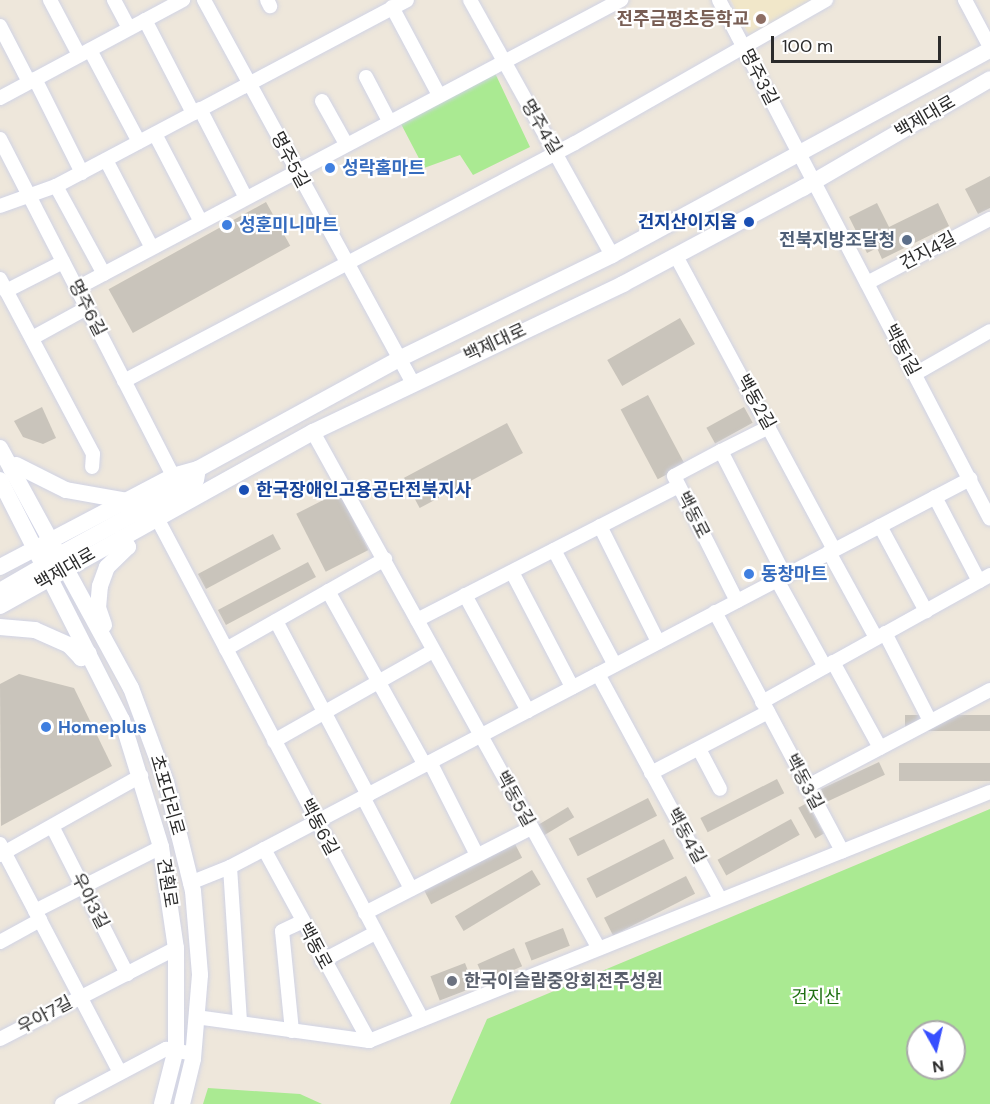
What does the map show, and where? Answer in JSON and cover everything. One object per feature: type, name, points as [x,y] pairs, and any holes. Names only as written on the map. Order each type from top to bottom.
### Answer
[{"type":"street","points":[[50,0],[85,52],[139,142]]},
{"type":"street","points":[[114,0],[129,28]]},
{"type":"street","points":[[0,98],[183,0]]},
{"type":"street","name":"명주5길","points":[[204,0],[412,382]]},
{"type":"street","points":[[0,206],[27,193],[56,186],[82,173],[407,0]]},
{"type":"street","name":"명주4길","points":[[470,0],[502,60],[557,152],[612,255]]},
{"type":"street","points":[[77,288],[438,93],[621,0]]},
{"type":"street","name":"명주3길","points":[[719,0],[813,182]]},
{"type":"street","points":[[124,381],[345,262],[557,152],[826,0]]},
{"type":"street","points":[[965,0],[990,48]]},
{"type":"street","points":[[392,7],[438,93]]},
{"type":"street","points":[[145,20],[246,198]]},
{"type":"street","points":[[0,26],[82,173]]},
{"type":"street","name":"백제대로","points":[[0,606],[45,572],[51,554],[127,501],[173,476],[198,469],[399,358],[612,255],[990,48]]},
{"type":"street","points":[[366,77],[389,121]]},
{"type":"street","name":"백제대로","points":[[0,567],[122,538],[313,432],[676,256],[813,182],[990,79]]},
{"type":"street","points":[[322,101],[346,144]]},
{"type":"street","points":[[155,134],[201,222]]},
{"type":"street","name":"명주6길","points":[[0,139],[173,476]]},
{"type":"street","points":[[106,160],[153,248]]},
{"type":"street","name":"백동1길","points":[[813,182],[990,519]]},
{"type":"street","points":[[56,186],[104,274]]},
{"type":"street","name":"건지4길","points":[[867,283],[990,219]]},
{"type":"street","name":"백동2길","points":[[676,256],[770,427],[832,551]]},
{"type":"street","points":[[63,262],[3,285],[34,337],[93,454],[92,467]]},
{"type":"street","points":[[34,337],[87,308]]},
{"type":"street","points":[[915,374],[990,331]]},
{"type":"street","name":"백동로","points":[[737,601],[674,476],[770,427]]},
{"type":"street","name":"백동5길","points":[[313,432],[598,947]]},
{"type":"street","name":"초포다리로","points":[[0,448],[5,474],[51,554],[101,632],[131,688],[166,782],[190,883],[200,975],[193,1054],[182,1104]]},
{"type":"street","points":[[722,451],[781,578],[880,748]]},
{"type":"street","points":[[5,474],[16,465],[66,490],[127,501]]},
{"type":"street","points":[[51,554],[195,480],[198,469]]},
{"type":"street","points":[[190,883],[230,867],[317,822],[970,479]]},
{"type":"street","points":[[417,620],[679,486]]},
{"type":"street","points":[[651,773],[699,748],[829,664],[985,578],[936,497]]},
{"type":"street","name":"백동6길","points":[[158,520],[422,1019]]},
{"type":"street","points":[[600,526],[658,642]]},
{"type":"street","points":[[880,526],[926,611]]},
{"type":"street","points":[[101,632],[106,629],[98,608],[100,586],[107,567],[128,547],[122,538]]},
{"type":"street","points":[[555,550],[615,665]]},
{"type":"street","points":[[832,551],[930,721]]},
{"type":"street","name":"견훤로","points":[[51,554],[45,572],[89,653],[141,776],[161,847],[176,948],[176,1048],[162,1104]]},
{"type":"street","points":[[226,649],[385,559]]},
{"type":"street","points":[[0,591],[45,572]]},
{"type":"street","points":[[512,572],[572,687]]},
{"type":"street","points":[[328,591],[428,763],[477,855]]},
{"type":"street","points":[[465,595],[528,711]]},
{"type":"street","name":"백동3길","points":[[715,612],[842,851]]},
{"type":"street","points":[[276,621],[325,712],[411,889]]},
{"type":"street","points":[[0,627],[35,630],[69,645],[81,658],[89,653]]},
{"type":"street","points":[[274,741],[433,651]]},
{"type":"street","name":"백동4길","points":[[598,674],[720,899]]},
{"type":"street","points":[[806,787],[990,690]]},
{"type":"street","points":[[699,748],[720,789]]},
{"type":"street","points":[[141,776],[53,828],[1,850],[80,997],[176,948]]},
{"type":"street","points":[[196,1017],[369,1041],[598,947],[990,792]]},
{"type":"street","name":"우아3길","points":[[53,828],[127,974]]},
{"type":"street","points":[[365,913],[531,828]]},
{"type":"street","points":[[0,942],[83,888],[161,847]]},
{"type":"street","name":"백동로","points":[[264,849],[322,961],[369,1041]]},
{"type":"street","points":[[230,867],[240,1023]]},
{"type":"street","points":[[292,1031],[282,931],[302,922]]},
{"type":"street","points":[[322,961],[375,933]]},
{"type":"street","name":"우아7길","points":[[0,1039],[80,997],[119,1071]]},
{"type":"street","points":[[62,1104],[119,1071],[176,1048],[193,1054]]},
{"type":"shaded area","name":"전주금평초등학교","points":[[731,0],[812,0],[750,37]]},
{"type":"green space","points":[[494,71],[530,147],[473,175],[460,155],[424,168],[400,122]]},
{"type":"green space","name":"건지산","points":[[990,809],[990,1104],[450,1104],[487,1019]]},
{"type":"green space","points":[[208,1088],[300,1094],[322,1104],[203,1104]]},
{"type":"building","points":[[990,176],[990,208],[978,214],[965,189]]},
{"type":"building","points":[[266,202],[290,246],[133,333],[109,289]]},
{"type":"building","points":[[877,203],[889,227],[938,203],[949,226],[882,259],[877,248],[867,253],[849,217]]},
{"type":"building","points":[[680,318],[695,344],[622,386],[607,360]]},
{"type":"building","points":[[648,395],[685,465],[658,479],[621,410]]},
{"type":"building","points":[[42,407],[56,438],[43,444],[23,437],[14,421]]},
{"type":"building","points":[[744,407],[753,423],[715,444],[706,428]]},
{"type":"building","points":[[507,423],[523,453],[420,508],[404,478]]},
{"type":"building","points":[[339,492],[369,550],[326,572],[296,514]]},
{"type":"building","points":[[273,534],[281,549],[206,589],[198,574]]},
{"type":"building","points":[[308,562],[316,577],[226,625],[218,610]]},
{"type":"building","name":"Homeplus","points":[[19,674],[74,688],[112,766],[1,826],[0,684]]},
{"type":"building","points":[[905,715],[990,715],[990,731],[905,731]]},
{"type":"building","points":[[879,762],[885,775],[827,802],[821,789]]},
{"type":"building","points":[[899,763],[990,763],[990,781],[899,781]]},
{"type":"building","points":[[777,779],[784,793],[708,832],[700,818]]},
{"type":"building","points":[[648,798],[657,816],[578,856],[569,838]]},
{"type":"building","points":[[807,803],[824,834],[815,838],[798,808]]},
{"type":"building","points":[[568,807],[574,817],[544,835],[538,825]]},
{"type":"building","points":[[791,819],[800,835],[726,875],[718,860]]},
{"type":"building","points":[[664,839],[674,859],[596,898],[586,878]]},
{"type":"building","points":[[513,840],[522,858],[431,904],[422,886]]},
{"type":"building","points":[[532,870],[541,885],[464,931],[455,916]]},
{"type":"building","points":[[686,876],[695,894],[613,936],[604,918]]},
{"type":"building","points":[[563,928],[570,946],[532,960],[525,943]]},
{"type":"building","points":[[514,948],[522,966],[486,983],[477,964]]},
{"type":"building","name":"한국이슬람중앙회전주성원","points":[[465,963],[474,987],[440,1001],[430,976]]},
{"type":"place","name":"전주금평초등학교","points":[[761,19]]},
{"type":"place","name":"성락홈마트","points":[[330,168]]},
{"type":"place","name":"건지산이지움","points":[[749,222]]},
{"type":"place","name":"성훈미니마트","points":[[227,225]]},
{"type":"place","name":"전북지방조달청","points":[[907,240]]},
{"type":"place","name":"한국장애인고용공단전북지사","points":[[244,490]]},
{"type":"place","name":"동창마트","points":[[749,574]]},
{"type":"place","name":"Homeplus","points":[[46,727]]},
{"type":"place","name":"한국이슬람중앙회전주성원","points":[[452,981]]}]
